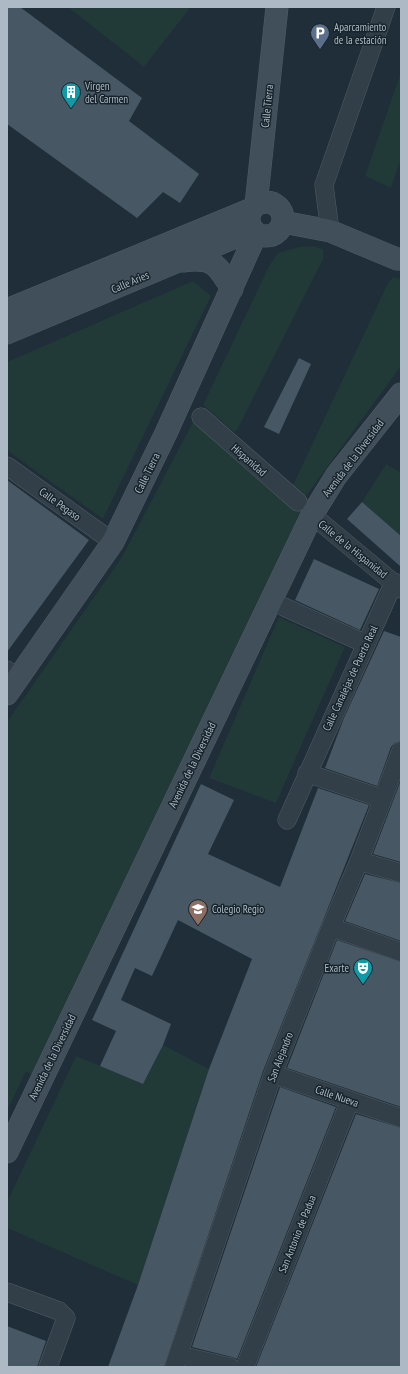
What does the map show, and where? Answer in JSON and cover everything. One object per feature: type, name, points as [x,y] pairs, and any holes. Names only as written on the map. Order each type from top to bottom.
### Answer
[{"type":"street","name":"Calle Tierra","points":[[11,681],[113,542],[166,433],[232,289],[254,220],[277,7]]},
{"type":"street","points":[[330,231],[324,185],[386,7]]},
{"type":"street","points":[[267,202],[277,206],[283,216],[283,222],[278,232],[273,235],[262,236],[254,220],[261,203],[267,202]]},
{"type":"street","name":"Calle Aries","points":[[7,333],[176,262],[254,220]]},
{"type":"street","name":"Calle Aries","points":[[7,310],[254,220]]},
{"type":"street","points":[[283,222],[330,231],[400,260]]},
{"type":"street","points":[[176,262],[197,259],[207,260],[224,275],[232,289]]},
{"type":"street","name":"Avenida de la Diversidad","points":[[7,1152],[305,509],[336,476],[401,394]]},
{"type":"street","name":"Hispanidad","points":[[201,417],[305,509]]},
{"type":"street","name":"Calle Pegaso","points":[[9,470],[113,542]]},
{"type":"street","name":"Calle de la Hispanidad","points":[[305,509],[397,585]]},
{"type":"street","name":"Calle Canalejas de Puerto Real","points":[[287,820],[366,644],[397,585]]},
{"type":"street","points":[[284,607],[366,644]]},
{"type":"street","name":"San Alejandro","points":[[176,1361],[273,1074],[331,927],[359,861],[401,751]]},
{"type":"street","points":[[307,773],[383,799]]},
{"type":"street","points":[[359,861],[401,873]]},
{"type":"street","points":[[331,927],[401,952]]},
{"type":"street","name":"Calle Nueva","points":[[273,1074],[401,1118]]},
{"type":"street","name":"San Antonio de Padua","points":[[245,1367],[350,1100]]},
{"type":"street","points":[[7,1292],[59,1310],[66,1318],[48,1367]]},
{"type":"street","points":[[176,1361],[230,1367]]},
{"type":"green space","points":[[68,7],[191,7],[144,67]]},
{"type":"green space","points":[[401,72],[401,159],[391,188],[365,176]]},
{"type":"green space","points":[[313,246],[323,249],[323,259],[237,430],[234,432],[203,405],[269,266],[278,253],[299,247]]},
{"type":"green space","points":[[393,277],[401,279],[401,366],[306,496],[293,485],[388,283]]},
{"type":"green space","points":[[193,281],[211,296],[103,519],[9,452],[7,446],[7,362]]},
{"type":"green space","points":[[194,420],[304,504],[169,794],[33,1076],[26,1071],[7,1111],[7,722],[122,557]]},
{"type":"green space","points":[[386,464],[401,473],[401,536],[362,502]]},
{"type":"green space","points":[[279,617],[345,647],[276,803],[209,778]]},
{"type":"green space","points":[[163,1045],[209,1069],[138,1285],[7,1228],[7,1202],[76,1056],[143,1084]]},
{"type":"building","name":"Virgen del Carmen","points":[[7,7],[20,7],[142,98],[129,121],[199,174],[180,203],[163,192],[137,218],[7,124]]},
{"type":"building","points":[[299,358],[311,364],[279,434],[264,427]]},
{"type":"building","points":[[7,480],[89,540],[7,652]]},
{"type":"building","points":[[362,502],[401,536],[401,567],[347,519]]},
{"type":"building","points":[[314,559],[379,589],[360,630],[295,600]]},
{"type":"building","points":[[384,631],[401,637],[401,741],[395,743],[391,747],[377,786],[325,768],[344,718]]},
{"type":"building","points":[[401,780],[401,862],[373,854]]},
{"type":"building","points":[[201,784],[234,800],[208,854],[280,887],[318,788],[369,805],[263,1071],[164,1367],[108,1367],[138,1285],[209,1069],[252,959],[178,920],[152,976],[135,968],[121,1000],[171,1024],[163,1045],[143,1084],[100,1066],[116,1031],[92,1020]]},
{"type":"building","points":[[365,874],[401,883],[401,941],[345,921]]},
{"type":"building","points":[[337,940],[401,962],[401,1107],[287,1068]]},
{"type":"building","points":[[280,1087],[336,1107],[237,1359],[192,1347]]},
{"type":"building","points":[[356,1114],[401,1128],[401,1367],[256,1367]]},
{"type":"building","points":[[7,1326],[46,1341],[37,1367],[7,1367]]},
{"type":"place","name":"Aparcamiento de la estación","points":[[320,50]]},
{"type":"place","name":"Virgen del Carmen","points":[[71,109]]},
{"type":"place","name":"Colegio Regio","points":[[198,926]]},
{"type":"place","name":"Exarte","points":[[363,985]]}]
